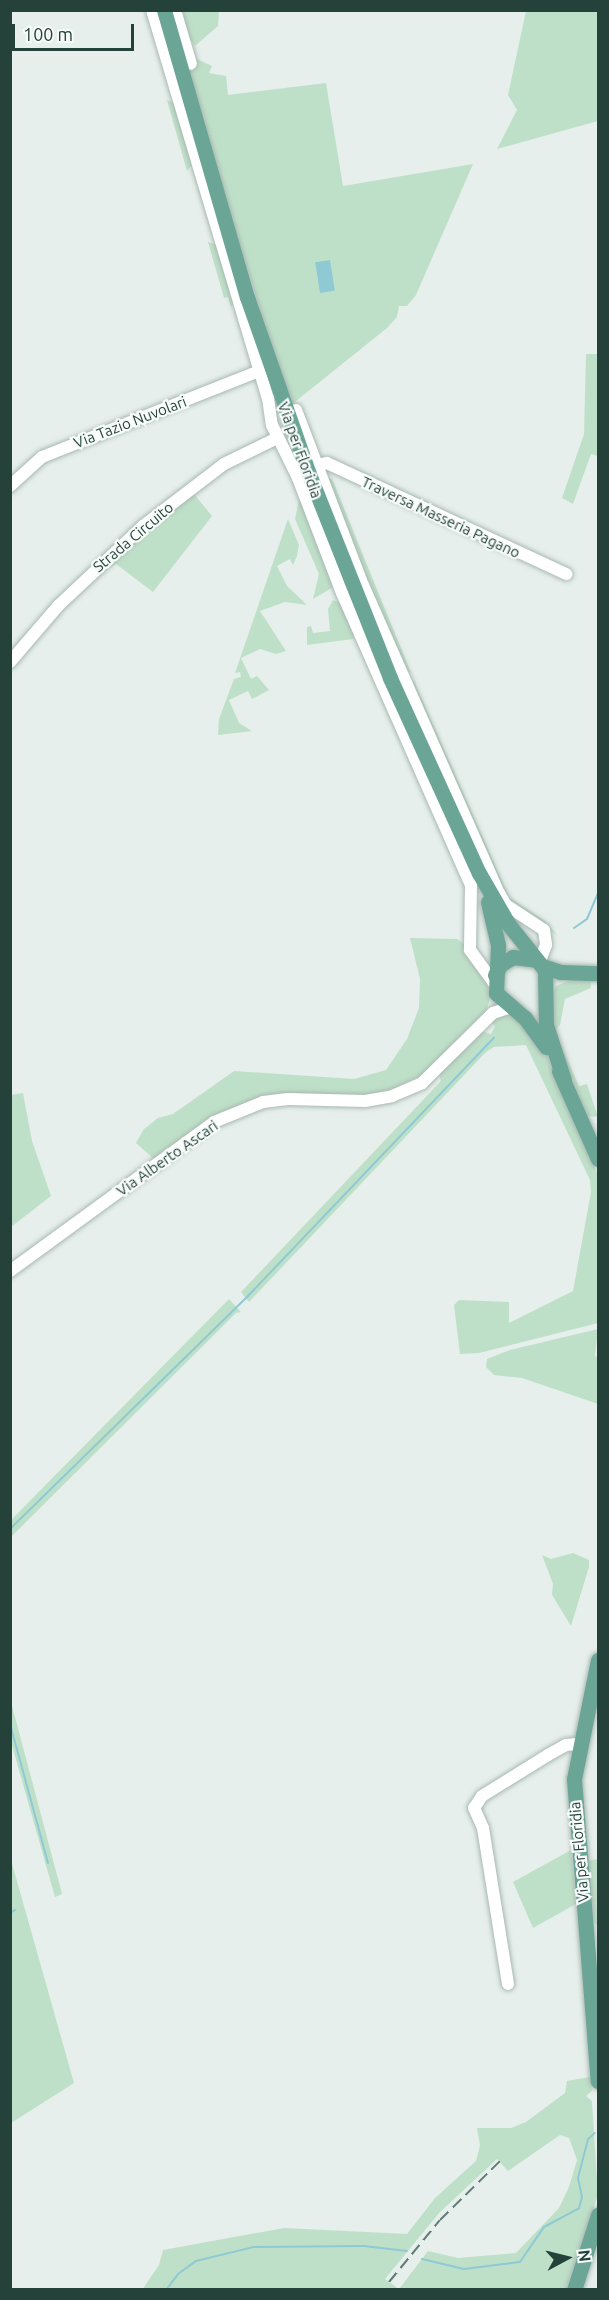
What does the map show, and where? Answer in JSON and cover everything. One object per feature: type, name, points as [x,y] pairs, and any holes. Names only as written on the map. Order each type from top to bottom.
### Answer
[{"type":"main road","name":"Via per Floridia","points":[[164,10],[247,297],[288,419],[357,599],[479,873]]},
{"type":"main road","points":[[479,873],[508,925],[539,963],[547,990],[546,1026],[564,1080]]},
{"type":"main road","points":[[479,873],[496,927],[497,976],[512,1008],[543,1040],[564,1080],[598,1159]]},
{"type":"main road","points":[[497,976],[521,956],[571,972],[598,973]]},
{"type":"main road","points":[[512,1008],[532,1007],[547,990],[571,972]]},
{"type":"main road","name":"Via per Floridia","points":[[598,1660],[578,1744],[574,1793],[598,2081]]},
{"type":"main road","points":[[574,2289],[598,2215]]},
{"type":"street","points":[[152,10],[277,438],[298,478],[342,593],[471,885],[470,950],[477,962],[497,976]]},
{"type":"street","points":[[175,10],[191,64]]},
{"type":"street","name":"Via Tazio Nuvolari","points":[[10,486],[42,457],[259,371]]},
{"type":"street","points":[[296,410],[371,604],[499,893],[507,905],[544,930],[546,945],[539,963]]},
{"type":"street","name":"Strada Circuito","points":[[10,662],[91,572],[143,526],[224,464],[277,438]]},
{"type":"street","name":"Traversa Masseria Pagano","points":[[316,465],[327,463],[566,574]]},
{"type":"street","points":[[477,962],[497,976]]},
{"type":"street","points":[[497,976],[493,1013],[512,1008]]},
{"type":"street","name":"Via Alberto Ascari","points":[[10,1271],[214,1122],[263,1102],[288,1099],[365,1101],[392,1096],[422,1083],[493,1013]]},
{"type":"street","points":[[508,1984],[483,1828],[474,1808],[482,1796],[548,1755],[566,1745],[578,1744]]},
{"type":"green space","points":[[180,11],[219,11],[218,26],[195,46],[186,34]]},
{"type":"green space","points":[[526,11],[598,11],[598,121],[497,149],[517,110],[508,95]]},
{"type":"green space","points":[[197,59],[212,66],[209,73],[226,76],[228,95],[326,83],[343,186],[473,164],[416,295],[407,306],[399,306],[397,317],[387,328],[291,405],[209,149],[206,123],[188,70]]},
{"type":"green space","points":[[167,100],[175,104],[193,164],[187,171]]},
{"type":"green space","points":[[208,242],[217,245],[234,303],[231,307],[228,297],[224,298]]},
{"type":"green space","points":[[586,354],[598,354],[598,456],[591,454],[573,504],[562,498],[584,434]]},
{"type":"green space","points":[[326,478],[332,479],[411,673],[403,669]]},
{"type":"green space","points":[[194,494],[212,516],[153,592],[116,564],[110,568],[109,563],[120,552]]},
{"type":"green space","points":[[300,495],[335,586],[313,599],[319,574],[295,519]]},
{"type":"green space","points":[[288,519],[299,545],[297,556],[293,565],[290,559],[277,566],[287,586],[307,605],[285,602],[260,611],[286,651],[276,654],[260,649],[241,658],[251,679],[257,676],[269,690],[252,699],[248,691],[229,700],[239,723],[252,731],[218,735],[219,719],[234,679],[241,677],[240,672],[235,673]]},
{"type":"green space","points":[[333,600],[343,604],[355,634],[353,639],[307,645],[307,627],[311,626],[313,633],[330,631],[328,609]]},
{"type":"green space","points":[[414,681],[509,897],[544,920],[558,936],[507,899],[411,686]]},
{"type":"green space","points":[[410,938],[457,939],[466,945],[470,961],[486,978],[490,999],[484,1017],[427,1072],[390,1091],[364,1097],[260,1098],[222,1113],[154,1159],[136,1143],[144,1129],[158,1118],[173,1114],[234,1071],[354,1079],[386,1070],[407,1039],[419,1008],[420,979]]},
{"type":"green space","points":[[579,977],[590,978],[591,988],[565,999],[560,1025],[554,1030],[579,1086],[587,1084],[598,1117],[587,1116],[551,1033],[551,1001],[556,986]]},
{"type":"green space","points":[[505,1014],[520,1018],[541,1042],[598,1175],[598,1323],[479,1353],[460,1354],[454,1305],[459,1300],[509,1302],[509,1323],[573,1291],[591,1192],[590,1180],[526,1045],[494,1047],[486,1052],[249,1302],[241,1292],[441,1081],[439,1074],[481,1031],[491,1034],[495,1026],[490,1021]]},
{"type":"green space","points":[[23,1093],[32,1141],[51,1196],[11,1227],[11,1095]]},
{"type":"green space","points":[[229,1299],[241,1312],[236,1313],[11,1537],[11,1520]]},
{"type":"green space","points":[[598,1329],[595,1356],[598,1357],[598,1404],[522,1378],[494,1375],[486,1367],[487,1359],[510,1350]]},
{"type":"green space","points":[[573,1553],[589,1560],[589,1567],[571,1626],[552,1595],[553,1584],[542,1555],[551,1559]]},
{"type":"green space","points":[[11,1702],[62,1894],[55,1897],[11,1742]]},
{"type":"green space","points":[[571,1850],[576,1904],[533,1928],[513,1882]]},
{"type":"green space","points":[[598,1859],[598,1927],[592,1919],[586,1861]]},
{"type":"green space","points":[[11,1860],[74,2083],[10,2123]]},
{"type":"green space","points":[[590,2077],[592,2091],[586,2096],[592,2101],[598,2195],[566,2289],[142,2290],[159,2265],[163,2250],[284,2228],[407,2234],[435,2198],[476,2161],[480,2145],[477,2128],[511,2128],[526,2122],[565,2093],[567,2081]],"holes":[[[560,2135],[569,2138],[577,2160],[569,2187],[559,2208],[516,2253],[458,2258],[428,2251],[399,2289],[385,2279],[439,2213],[497,2159],[508,2171]]]},
{"type":"water","points":[[330,260],[335,291],[320,293],[315,262]]},
{"type":"waterway","points":[[574,928],[587,919],[598,893]]},
{"type":"waterway","points":[[10,1529],[247,1297],[494,1038]]},
{"type":"waterway","points":[[10,1724],[48,1863]]},
{"type":"waterway","points":[[10,1913],[15,1910]]},
{"type":"waterway","points":[[422,2259],[464,2269],[520,2262],[544,2227],[579,2208],[582,2197],[578,2178],[588,2139],[595,2133]]},
{"type":"waterway","points":[[166,2290],[178,2274],[196,2261],[254,2247],[364,2246],[407,2251]]},
{"type":"railway","points":[[389,2282],[440,2220],[500,2161]]}]
